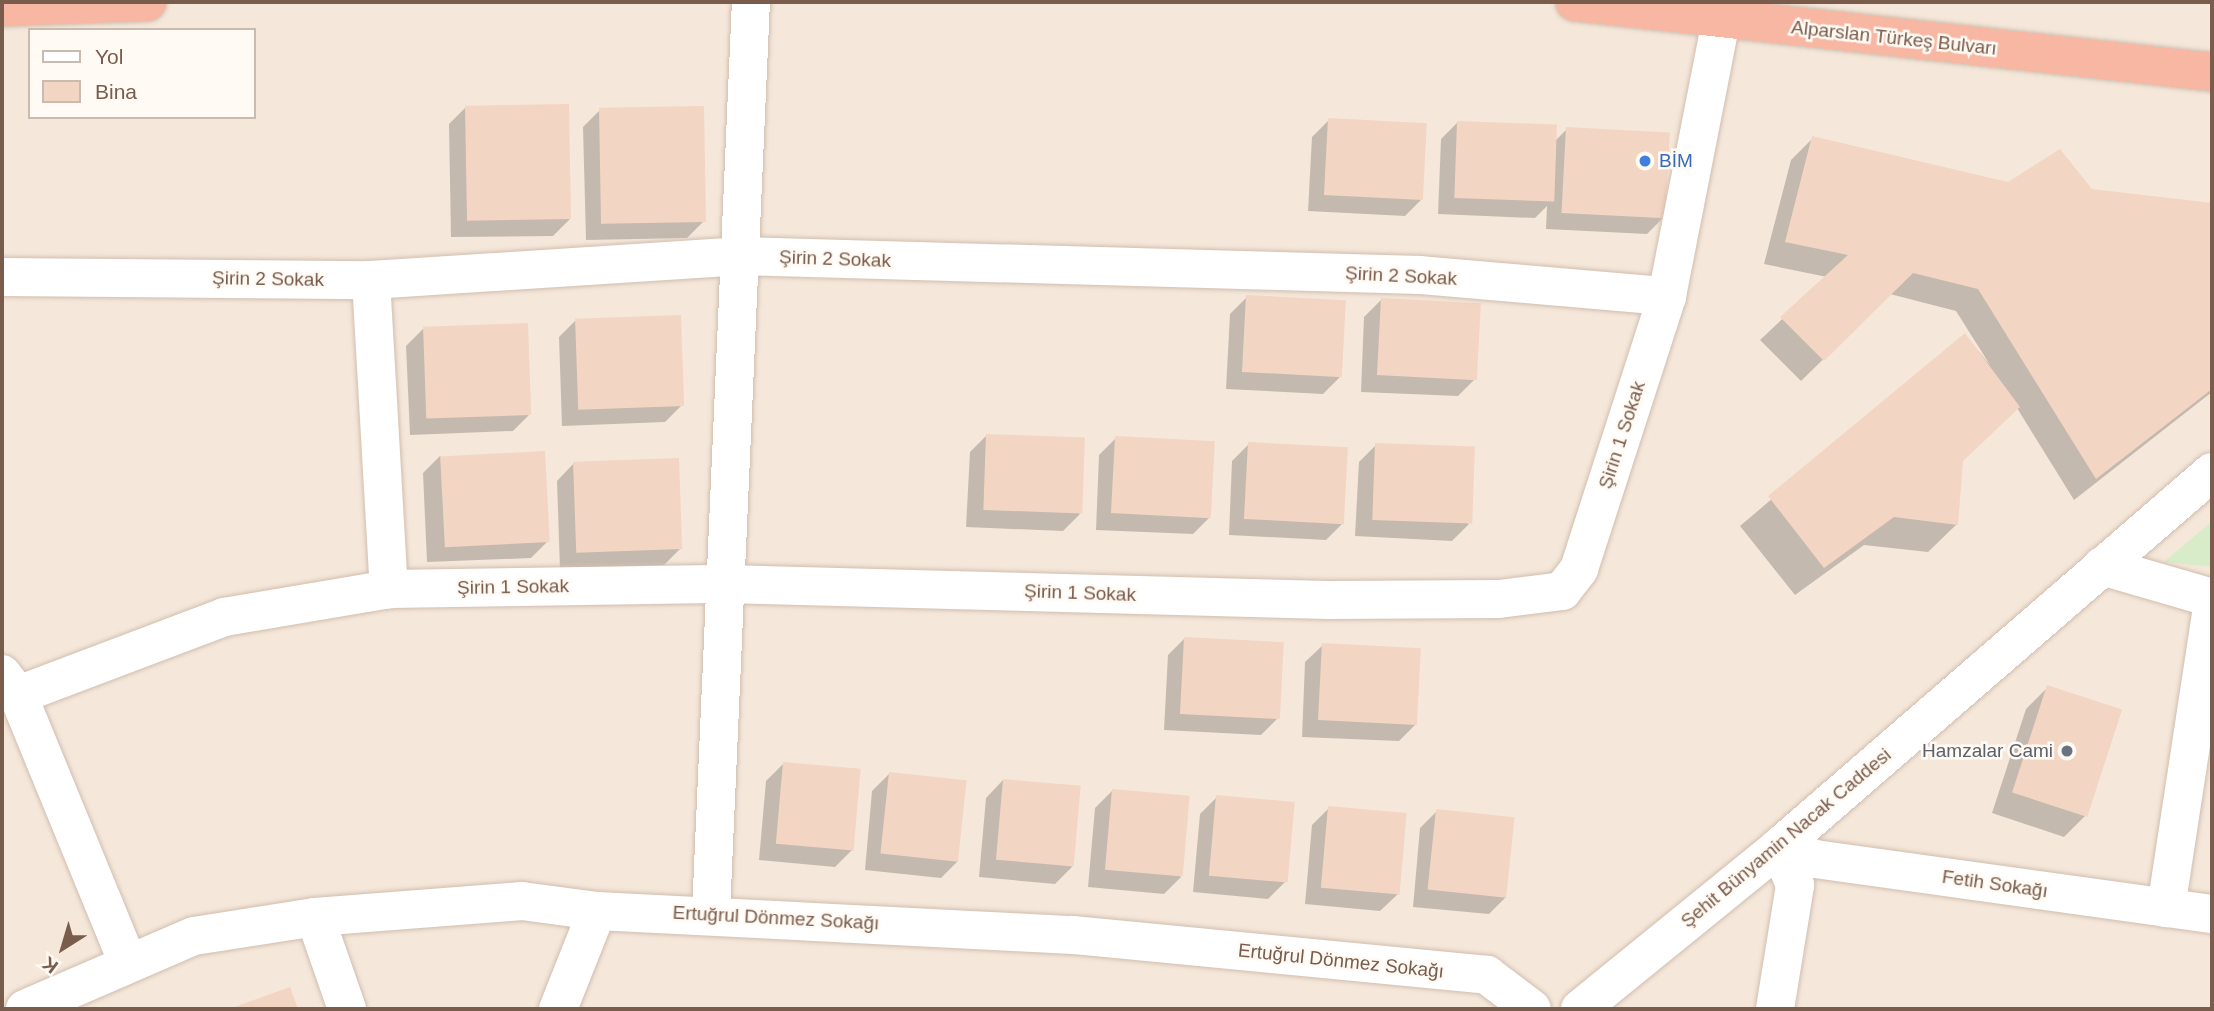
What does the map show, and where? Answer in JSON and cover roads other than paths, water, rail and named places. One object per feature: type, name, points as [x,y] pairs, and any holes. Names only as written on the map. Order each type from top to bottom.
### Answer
[{"type":"highway","points":[[2,7],[147,2]]},
{"type":"highway","name":"Alparslan Türkeş Bulvarı","points":[[1576,2],[2212,72]]},
{"type":"street","points":[[711,913],[751,2]]},
{"type":"street","name":"Şirin 1 Sokak","points":[[10,684],[224,617],[388,589],[725,584],[1328,600],[1499,599],[1562,590],[1579,569],[1667,296],[1721,20]]},
{"type":"street","name":"Şirin 2 Sokak","points":[[2,277],[371,280],[739,256],[1420,275],[1667,296]]},
{"type":"street","points":[[371,280],[388,589]]},
{"type":"street","name":"Şehit Bünyamin Nacak Caddesi","points":[[1580,1009],[1779,847],[2212,472]]},
{"type":"street","points":[[2102,566],[2212,598]]},
{"type":"street","points":[[2166,908],[2212,606]]},
{"type":"street","points":[[10,684],[128,963]]},
{"type":"street","points":[[1774,1009],[1795,885],[1779,847]]},
{"type":"street","name":"Fetih Sokağı","points":[[1779,847],[1815,859],[2212,914]]},
{"type":"street","name":"Ertuğrul Dönmez Sokağı","points":[[25,1009],[194,936],[315,917],[522,901],[597,911],[711,913],[1073,935],[1487,975],[1532,1009]]},
{"type":"street","points":[[558,1009],[597,911]]},
{"type":"street","points":[[315,917],[347,1009]]},
{"type":"place","name":"BİM","points":[[1645,161]]},
{"type":"place","name":"Hamzalar Cami","points":[[2067,751]]}]
